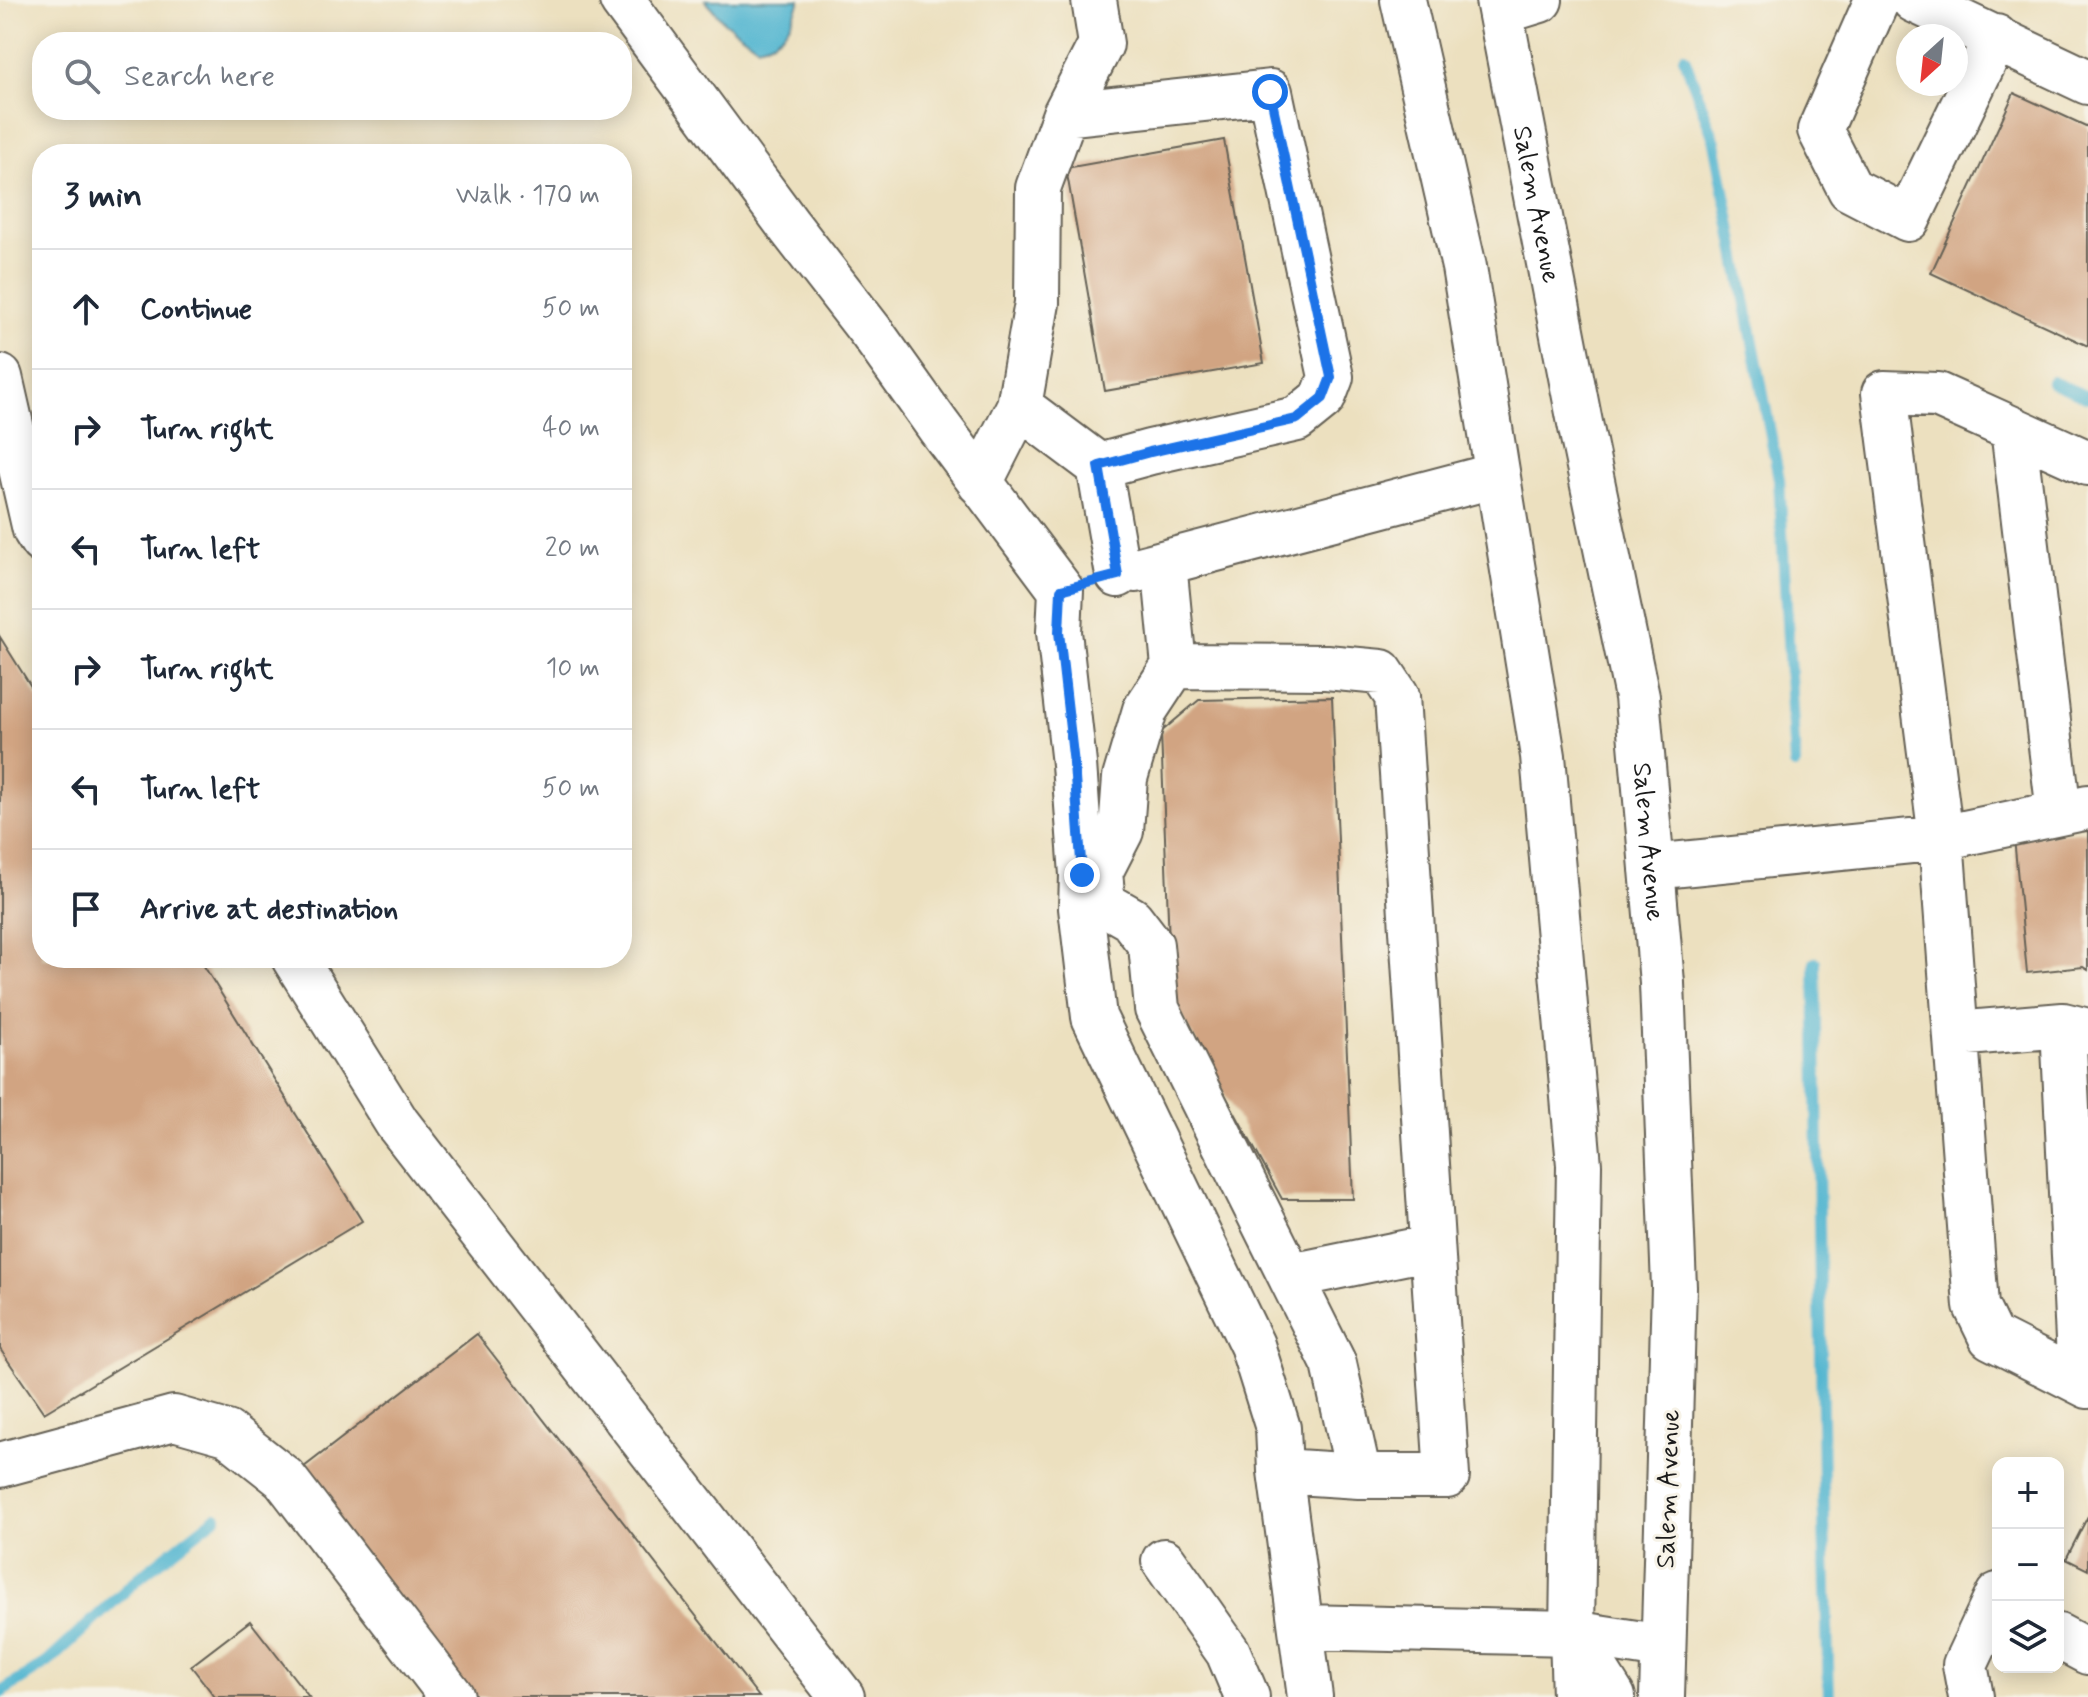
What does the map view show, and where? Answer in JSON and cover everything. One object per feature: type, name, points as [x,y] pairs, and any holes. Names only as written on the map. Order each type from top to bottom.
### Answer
[{"type":"main road","points":[[622,0],[1061,590],[1059,632],[1074,764],[1091,873],[1103,903],[1131,919],[1151,945],[1157,1009],[1334,1364],[1359,1476]]},
{"type":"main road","points":[[980,483],[1019,406],[1037,303],[1038,188],[1065,114],[1101,44],[1094,0]]},
{"type":"main road","points":[[1403,0],[1464,267],[1543,756],[1579,1165],[1572,1633],[1574,1697]]},
{"type":"main road","points":[[1877,0],[1820,130],[1850,189],[1908,219],[1996,37]]},
{"type":"main road","points":[[1914,0],[2088,82]]},
{"type":"main road","name":"Salem Avenue","points":[[1513,4],[1580,423],[1637,697],[1652,867],[1662,983],[1674,1287],[1662,1697]]},
{"type":"main road","points":[[1065,114],[1270,92],[1331,377],[1323,398],[1297,419],[1099,466]]},
{"type":"main road","points":[[0,377],[32,517]]},
{"type":"main road","points":[[1956,1034],[2076,1028],[2084,1384],[1991,1337],[1976,1306],[1941,838],[1884,393],[1937,395],[2088,463]]},
{"type":"main road","points":[[1019,406],[1099,466],[1118,575]]},
{"type":"main road","points":[[1652,867],[1941,838],[2074,810],[2013,429]]},
{"type":"main road","points":[[1061,590],[1497,475]]},
{"type":"main road","points":[[1164,563],[1174,666],[1145,710],[1125,778],[1121,831],[1091,873],[1081,908],[1094,1017],[1252,1345],[1278,1428],[1280,1471],[1310,1697]]},
{"type":"main road","points":[[1174,666],[1326,667],[1381,672],[1397,696],[1447,1476],[1359,1476],[1280,1471]]},
{"type":"main road","points":[[300,968],[397,1123],[842,1697]]},
{"type":"main road","points":[[1291,1276],[1432,1247]]},
{"type":"main road","points":[[0,1465],[174,1418],[227,1433],[284,1478],[452,1697]]},
{"type":"main road","points":[[1164,1561],[1228,1652],[1247,1697]]},
{"type":"main road","points":[[1971,1697],[1965,1665],[1995,1601]]},
{"type":"main road","points":[[1302,1627],[1572,1633],[1662,1647]]},
{"type":"main road","points":[[1572,1633],[1613,1697]]},
{"type":"main road","points":[[2064,1639],[2088,1652]]},
{"type":"water","points":[[705,0],[800,0],[794,17],[780,36],[757,46],[723,21]]},
{"type":"building","points":[[2014,93],[2088,127],[2088,346],[1931,273]]},
{"type":"building","points":[[1224,140],[1264,363],[1105,391],[1066,168]]},
{"type":"building","points":[[0,637],[32,688],[32,968],[205,968],[362,1221],[44,1413],[0,1349]]},
{"type":"building","points":[[1332,697],[1353,1199],[1282,1199],[1171,996],[1161,732],[1199,700]]},
{"type":"building","points":[[2088,831],[2088,970],[2083,967],[2027,973],[2014,838]]},
{"type":"building","points":[[477,1334],[759,1697],[469,1697],[295,1474]]},
{"type":"building","points":[[2088,1516],[2088,1570],[2066,1559]]},
{"type":"building","points":[[250,1621],[309,1697],[215,1697],[191,1666]]},
{"type":"waterway","points":[[1684,57],[1715,142],[1779,479],[1795,764]]},
{"type":"waterway","points":[[2052,382],[2088,397]]},
{"type":"waterway","points":[[1815,962],[1829,1697]]},
{"type":"waterway","points":[[0,1693],[48,1662],[141,1576],[216,1517]]},
{"type":"route","points":[[1082,875],[1074,764],[1059,632],[1061,590],[1118,575],[1099,466],[1297,419],[1323,398],[1331,377],[1270,92]]}]
